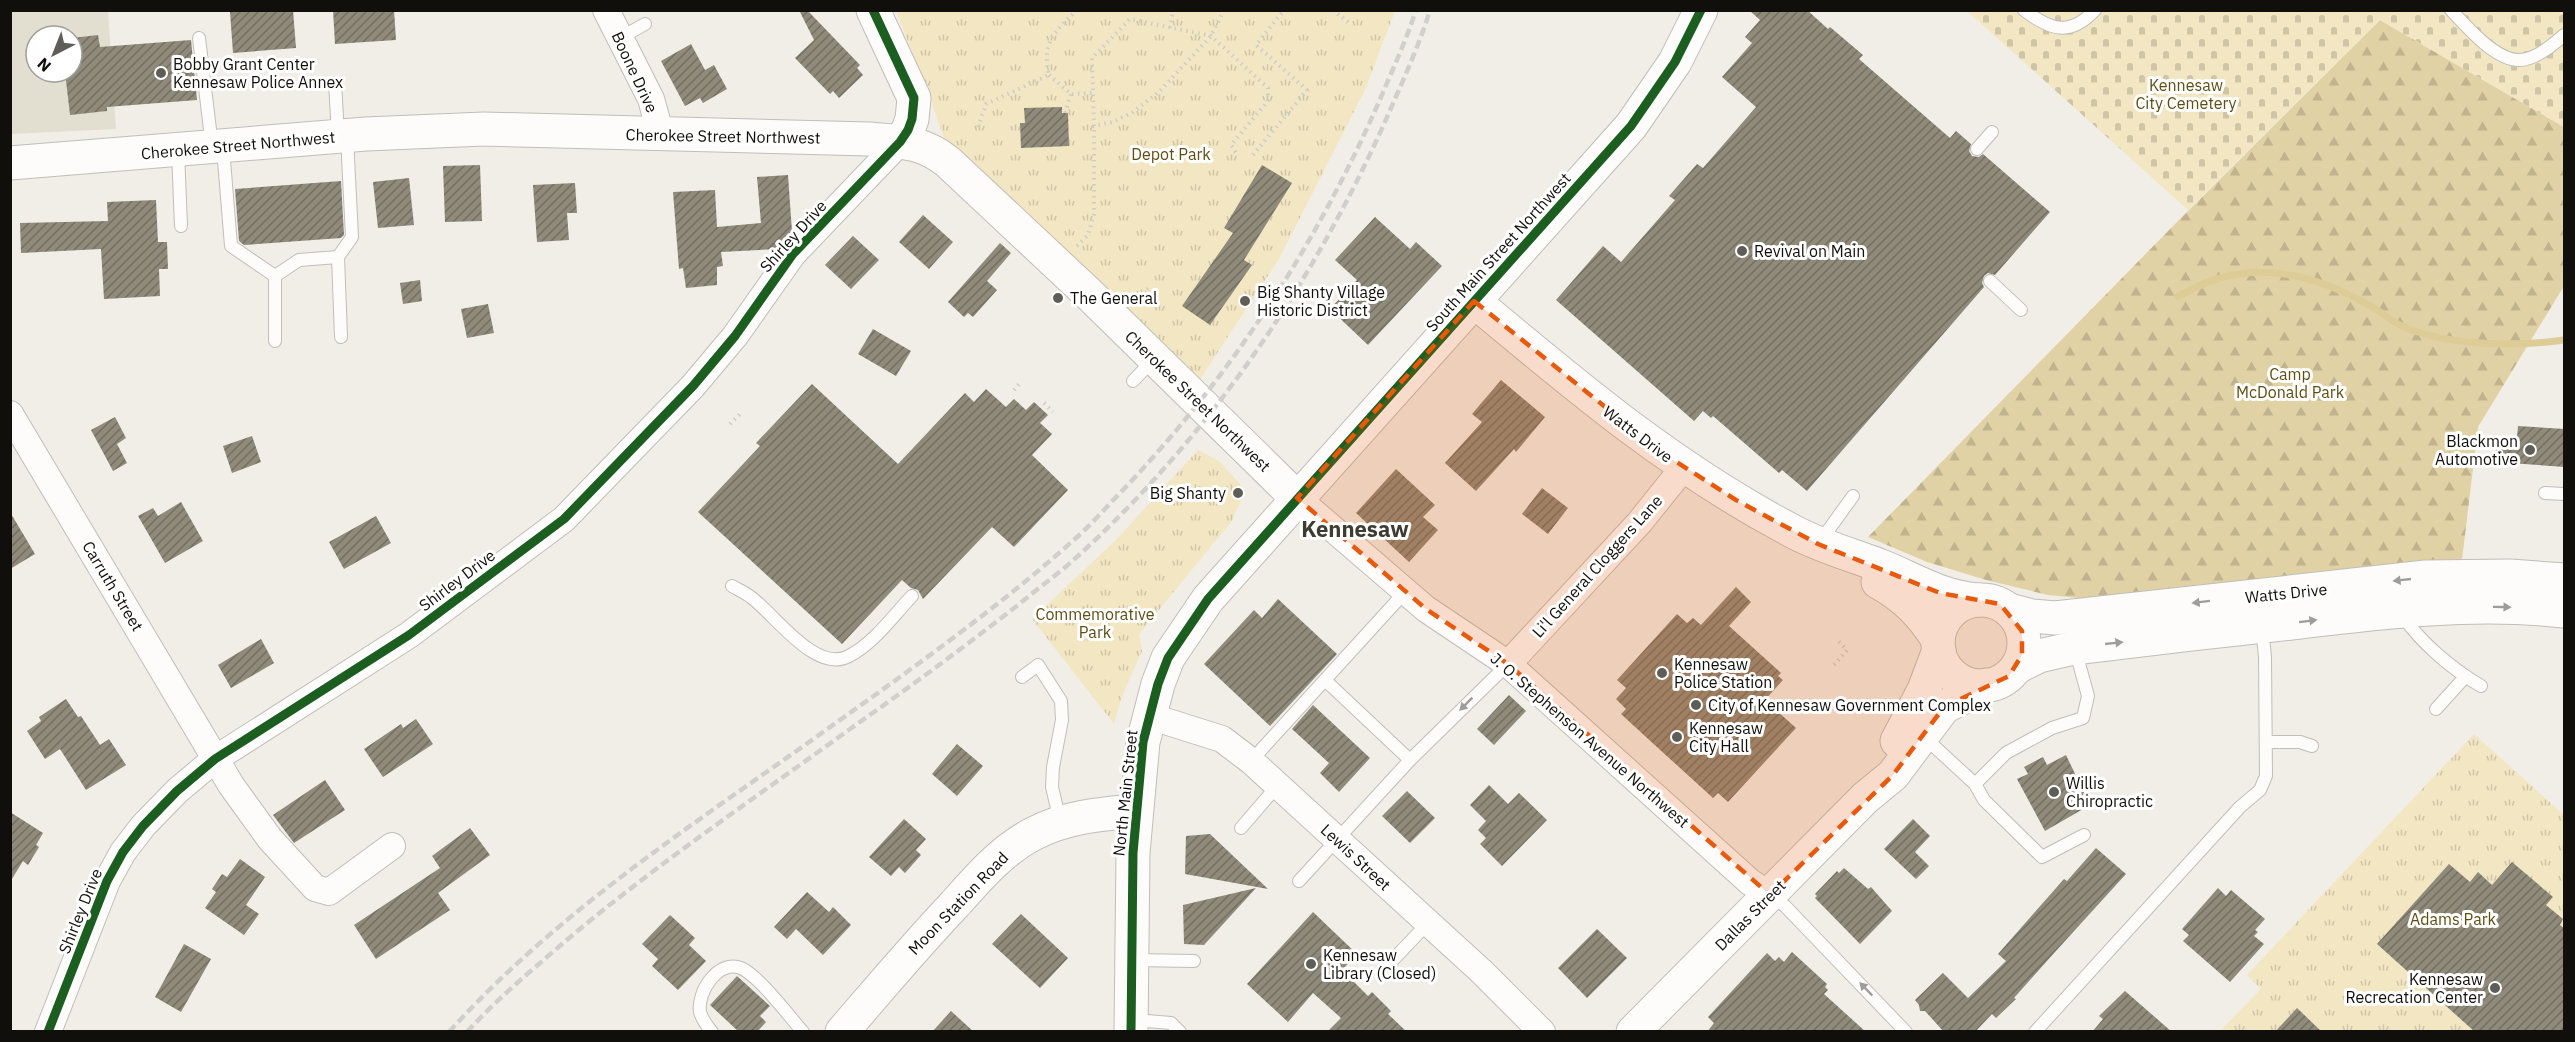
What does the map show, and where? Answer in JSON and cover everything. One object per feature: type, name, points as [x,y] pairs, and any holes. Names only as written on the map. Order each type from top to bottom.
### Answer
[{"type":"main road","points":[[873,10],[914,98],[912,119],[900,142]]},
{"type":"main road","name":"South Main Street Northwest","points":[[1297,498],[1631,126],[1675,62],[1701,10]]},
{"type":"main road","name":"Cherokee Street Northwest","points":[[10,163],[342,136],[484,129],[869,139],[924,146],[948,162],[1061,267],[1144,370],[1297,498]]},
{"type":"main road","name":"Watts Drive","points":[[1474,301],[1598,403],[1684,467],[1736,500],[1818,544],[1909,602],[1920,613],[1938,645]]},
{"type":"main road","name":"North Main Street","points":[[1131,1026],[1143,742],[1149,716],[1168,658],[1184,633],[1208,599],[1297,498]]},
{"type":"main road","name":"Watts Drive","points":[[1818,544],[1882,566],[1940,593],[2032,616],[2055,618],[2261,611],[2398,610],[2468,606],[2565,611]]},
{"type":"main road","name":"Watts Drive","points":[[2017,667],[2039,656],[2074,648],[2438,577],[2510,576],[2565,580]]},
{"type":"main road","points":[[1967,602],[1994,605],[2017,620],[2024,643],[2022,656],[2017,667],[1999,682],[1974,685],[1961,681],[1943,662],[1938,645],[1947,617],[1967,602]]},
{"type":"main road","name":"Dallas Street","points":[[1865,798],[1921,697],[1938,645]]},
{"type":"main road","name":"Dallas Street","points":[[1633,1032],[1865,798],[1893,775],[1944,707],[1987,685]]},
{"type":"main road","name":"Moon Station Road","points":[[842,1032],[986,870],[1015,845],[1060,822],[1093,814],[1141,812]]},
{"type":"street","name":"Boone Drive","points":[[606,10],[651,99],[661,135]]},
{"type":"street","name":"Shirley Drive","points":[[48,1032],[107,880],[123,852],[143,826],[177,791],[215,759],[410,634],[569,523],[613,477],[735,336],[793,254],[900,142]]},
{"type":"street","name":"Carruth Street","points":[[10,414],[215,759],[270,839],[315,888],[329,892],[392,846]]},
{"type":"street","name":"Li'l General Cloggers Lane","points":[[1508,664],[1643,528],[1684,467]]},
{"type":"street","name":"J. O. Stephenson Avenue Northwest","points":[[1297,498],[1405,592],[1456,621],[1555,700],[1750,882],[1770,895]]},
{"type":"street","name":"Lewis Street","points":[[1149,716],[1222,739],[1251,761],[1337,838],[1542,1032]]},
{"type":"lane","points":[[2024,10],[2052,28],[2066,28],[2087,19],[2095,10]]},
{"type":"lane","points":[[2451,10],[2488,46],[2504,57],[2519,60],[2534,56],[2565,35]]},
{"type":"lane","points":[[620,38],[645,24]]},
{"type":"lane","points":[[199,38],[231,246],[275,276]]},
{"type":"lane","points":[[335,82],[352,237],[338,257],[341,337]]},
{"type":"lane","points":[[1977,149],[1992,132]]},
{"type":"lane","points":[[178,151],[181,226]]},
{"type":"lane","points":[[275,276],[299,260],[338,257]]},
{"type":"lane","points":[[274,341],[275,276]]},
{"type":"lane","points":[[1989,281],[2021,310]]},
{"type":"lane","points":[[2545,493],[2565,494]]},
{"type":"lane","points":[[1818,544],[1853,496]]},
{"type":"lane","points":[[732,586],[753,598],[809,649],[827,659],[847,657],[868,642],[912,596]]},
{"type":"lane","points":[[1251,761],[1405,592]]},
{"type":"lane","points":[[2398,610],[2411,629],[2465,677],[2481,686]]},
{"type":"lane","points":[[2035,1032],[2228,821],[2260,790],[2266,776],[2265,657],[2261,611]]},
{"type":"lane","points":[[1975,784],[2006,753],[2052,728],[2083,718],[2088,696],[2074,648]]},
{"type":"lane","points":[[1299,881],[1410,760],[1508,664]]},
{"type":"lane","points":[[1022,677],[1038,665],[1061,701],[1062,720],[1053,767],[1052,787],[1060,822]]},
{"type":"lane","points":[[2436,709],[2465,677]]},
{"type":"lane","points":[[1326,681],[1410,760]]},
{"type":"lane","points":[[1922,735],[1975,784],[1984,800],[2042,857],[2084,835]]},
{"type":"lane","points":[[2266,742],[2300,742],[2312,746]]},
{"type":"lane","points":[[1241,828],[1278,785]]},
{"type":"lane","points":[[1770,895],[1785,906],[1906,1032]]},
{"type":"lane","points":[[1390,963],[1428,923]]},
{"type":"lane","points":[[1132,960],[1194,961]]},
{"type":"lane","points":[[712,1032],[700,1014],[702,991],[713,976],[732,967],[742,969],[755,979],[803,1032]]},
{"type":"lane","points":[[1131,1026],[1171,1023],[1180,1032]]},
{"type":"path","points":[[1077,10],[1057,28],[1049,42],[1046,54],[1048,75],[1071,94],[1093,93]]},
{"type":"path","points":[[1170,28],[1173,10]]},
{"type":"path","points":[[1094,126],[1113,122],[1133,112],[1159,92],[1211,36],[1224,10]]},
{"type":"path","points":[[1253,155],[1307,90],[1256,45],[1284,10]]},
{"type":"path","points":[[1333,10],[1349,23]]},
{"type":"path","points":[[1075,249],[1088,235],[1094,214],[1092,58],[1130,19],[1211,36],[1268,88],[1268,101],[1231,146],[1237,154]]},
{"type":"path","points":[[978,127],[986,104],[1048,75]]},
{"type":"path","points":[[1065,113],[1071,94]]},
{"type":"path","points":[[1128,311],[1150,286]]},
{"type":"path","points":[[1014,390],[1020,383]]},
{"type":"path","points":[[1044,403],[1053,412]]},
{"type":"path","points":[[730,424],[741,413]]},
{"type":"path","points":[[1834,665],[1847,650],[1837,640]]},
{"type":"highlighted area","points":[[1474,301],[1661,452],[1736,500],[1818,544],[1940,593],[2000,604],[2022,631],[2022,655],[2009,676],[1944,707],[1893,775],[1770,895],[1508,664],[1426,609],[1297,498]]},
{"type":"shaded area","points":[[10,11],[108,11],[116,129],[11,134]]},
{"type":"green space","name":"Depot Park","points":[[896,11],[1395,11],[1365,90],[1279,259],[1200,379],[944,139]]},
{"type":"green space","name":"Kennesaw City Cemetery","points":[[1967,11],[2564,11],[2564,127],[2380,20],[2188,210]]},
{"type":"green space","name":"Camp McDonald Park","points":[[2380,20],[2564,127],[2564,286],[2478,427],[2462,560],[2109,601],[2048,595],[1986,580],[1927,562],[1868,537],[2174,225]]},
{"type":"green space","name":"Commemorative Park","points":[[1198,450],[1219,461],[1240,484],[1242,498],[1232,521],[1139,634],[1142,651],[1121,699],[1114,724],[1032,619],[1115,541]]},
{"type":"green space","name":"Adams Park","points":[[2474,734],[2564,815],[2564,1031],[2219,1032],[2261,989],[2247,975]]},
{"type":"building","points":[[293,10],[296,48],[233,53],[230,12]]},
{"type":"building","points":[[333,10],[394,10],[396,40],[335,44]]},
{"type":"building","points":[[799,10],[807,10],[860,65],[857,68],[863,75],[839,98],[833,91],[830,94],[795,58],[814,40]]},
{"type":"building","name":"Revival on Main","points":[[1749,10],[1807,10],[1863,55],[1859,59],[1950,138],[1956,131],[1971,144],[1969,151],[1972,156],[1979,157],[1983,154],[2050,212],[1995,275],[1988,273],[1984,276],[1982,283],[1984,287],[1807,491],[1782,470],[1779,473],[1713,416],[1711,418],[1703,411],[1694,421],[1556,300],[1603,246],[1621,262],[1675,200],[1669,196],[1697,164],[1703,168],[1756,107],[1722,77],[1752,43],[1745,37],[1760,20]]},
{"type":"building","points":[[98,35],[100,47],[191,40],[197,100],[107,107],[107,111],[70,115],[66,84],[84,84],[84,37]]},
{"type":"building","points":[[691,44],[705,70],[714,65],[727,89],[703,103],[700,98],[685,106],[661,61]]},
{"type":"building","points":[[1062,107],[1062,113],[1068,113],[1069,146],[1021,148],[1020,123],[1025,123],[1024,108]]},
{"type":"building","points":[[480,165],[482,221],[445,222],[443,166]]},
{"type":"building","points":[[1262,165],[1292,183],[1244,260],[1252,265],[1210,325],[1182,306],[1233,233],[1224,228]]},
{"type":"building","points":[[788,175],[792,232],[778,249],[721,252],[723,266],[717,267],[717,285],[686,288],[683,268],[679,269],[673,192],[715,190],[717,227],[761,223],[757,177]]},
{"type":"building","points":[[409,178],[414,225],[378,228],[373,182]]},
{"type":"building","points":[[341,181],[344,235],[341,238],[244,245],[239,241],[235,189]]},
{"type":"building","points":[[575,183],[577,213],[567,213],[569,240],[537,242],[533,185]]},
{"type":"building","points":[[156,200],[158,242],[167,242],[168,269],[159,269],[160,296],[104,299],[101,249],[21,253],[20,223],[108,221],[107,202]]},
{"type":"building","points":[[923,215],[953,242],[929,269],[899,242]]},
{"type":"building","points":[[1375,217],[1410,249],[1416,242],[1442,266],[1368,345],[1330,309],[1357,280],[1335,260]]},
{"type":"building","points":[[853,236],[879,260],[851,289],[825,265]]},
{"type":"building","points":[[1000,243],[1011,253],[987,281],[997,290],[973,317],[968,313],[964,317],[948,302]]},
{"type":"building","points":[[420,280],[422,301],[403,304],[400,283]]},
{"type":"building","points":[[488,304],[494,333],[467,338],[461,309]]},
{"type":"building","points":[[873,329],[911,351],[896,376],[858,354]]},
{"type":"building","points":[[1501,380],[1545,417],[1516,452],[1514,449],[1476,491],[1445,463],[1482,422],[1472,414]]},
{"type":"building","points":[[812,384],[898,464],[965,393],[974,402],[986,389],[1006,407],[1014,399],[1026,410],[1034,402],[1048,415],[1040,423],[1052,434],[1032,455],[1068,490],[1014,547],[992,527],[923,599],[918,590],[911,588],[902,580],[842,644],[698,512],[760,446],[756,443]]},
{"type":"building","points":[[115,417],[126,438],[117,444],[127,463],[113,471],[91,430]]},
{"type":"building","name":"Blackmon Automotive","points":[[2518,426],[2565,429],[2565,467],[2495,462],[2497,437],[2517,438]]},
{"type":"building","points":[[252,436],[261,462],[232,473],[223,446]]},
{"type":"building","points":[[1396,469],[1435,505],[1423,517],[1438,530],[1409,562],[1356,513]]},
{"type":"building","points":[[1542,488],[1568,508],[1548,534],[1522,514]]},
{"type":"building","points":[[181,502],[203,541],[165,563],[138,516],[153,508],[158,516]]},
{"type":"building","points":[[10,512],[35,554],[10,569]]},
{"type":"building","points":[[376,516],[391,543],[344,569],[329,542]]},
{"type":"building","name":"City of Kennesaw Government Complex","points":[[1736,587],[1751,602],[1729,626],[1781,673],[1778,676],[1783,680],[1765,700],[1796,728],[1728,802],[1718,793],[1713,798],[1646,737],[1621,714],[1626,709],[1616,699],[1626,688],[1617,680],[1677,614],[1687,623],[1693,618],[1701,625]]},
{"type":"building","points":[[1278,599],[1337,654],[1270,726],[1204,664],[1254,610],[1262,618]]},
{"type":"building","points":[[261,639],[274,663],[231,688],[218,665]]},
{"type":"building","points":[[1509,695],[1526,711],[1494,745],[1477,729]]},
{"type":"building","points":[[66,699],[78,717],[81,716],[100,745],[109,739],[126,765],[86,790],[60,749],[45,759],[27,731],[41,721],[39,717]]},
{"type":"building","points":[[1313,705],[1370,758],[1339,792],[1320,773],[1329,763],[1292,729]]},
{"type":"building","points":[[416,719],[433,744],[383,777],[364,749],[401,724],[403,728]]},
{"type":"building","points":[[957,744],[983,766],[957,796],[932,774]]},
{"type":"building","name":"Willis Chiropractic","points":[[2066,755],[2090,805],[2045,831],[2017,779],[2028,774],[2024,767],[2043,757],[2047,765]]},
{"type":"building","points":[[325,780],[345,810],[294,843],[273,815]]},
{"type":"building","points":[[1489,785],[1508,804],[1519,793],[1547,820],[1502,866],[1480,844],[1486,838],[1478,830],[1486,821],[1470,805]]},
{"type":"building","points":[[1407,791],[1435,818],[1410,843],[1382,816]]},
{"type":"building","points":[[10,812],[43,833],[36,845],[39,847],[28,865],[23,861],[10,882]]},
{"type":"building","points":[[904,819],[926,839],[916,850],[921,855],[905,873],[899,867],[891,876],[869,857]]},
{"type":"building","points":[[1913,819],[1930,836],[1915,852],[1929,866],[1916,879],[1884,849]]},
{"type":"building","points":[[470,828],[490,855],[438,893],[450,910],[376,959],[354,925],[440,868],[432,856]]},
{"type":"building","points":[[1210,834],[1268,889],[1185,874],[1186,836]]},
{"type":"building","points":[[2096,848],[2126,874],[2014,998],[2016,999],[1996,1018],[1992,1014],[1975,1032],[1944,1032],[1925,1011],[1920,1011],[1915,1000],[1943,973],[1968,998],[2006,961],[1998,954],[2064,879],[2067,881]]},
{"type":"building","points":[[240,859],[265,877],[246,905],[259,914],[244,935],[205,908],[216,892],[212,889],[222,874],[227,877]]},
{"type":"building","name":"Kennesaw Recrecation Center","points":[[2512,862],[2553,897],[2546,905],[2563,919],[2560,925],[2565,929],[2565,1032],[2475,1032],[2377,944],[2449,864],[2470,882],[2478,872],[2492,885]]},
{"type":"building","points":[[1844,868],[1868,889],[1871,887],[1892,911],[1860,944],[1815,898],[1817,896],[1815,894],[1837,871],[1839,873]]},
{"type":"building","points":[[1256,888],[1204,945],[1184,944],[1183,905]]},
{"type":"building","points":[[2218,888],[2226,896],[2231,890],[2265,919],[2255,930],[2258,932],[2254,936],[2264,944],[2230,982],[2183,941],[2189,935],[2182,929]]},
{"type":"building","points":[[807,892],[829,912],[833,907],[851,925],[823,955],[796,929],[787,939],[774,927]]},
{"type":"building","name":"Kennesaw Library (Closed)","points":[[1313,912],[1357,954],[1342,970],[1368,996],[1372,992],[1391,1011],[1388,1014],[1407,1032],[1327,1032],[1341,1018],[1313,993],[1288,1022],[1247,984]]},
{"type":"building","points":[[1021,914],[1068,958],[1040,988],[992,944]]},
{"type":"building","points":[[670,915],[695,938],[689,945],[706,961],[678,990],[652,966],[658,959],[642,944]]},
{"type":"building","points":[[1597,929],[1627,958],[1587,998],[1558,968]]},
{"type":"building","points":[[184,944],[211,959],[181,1012],[155,997]]},
{"type":"building","points":[[1792,952],[1827,984],[1825,987],[1828,990],[1824,994],[1866,1032],[1707,1032],[1714,1023],[1708,1017],[1767,953],[1775,961],[1779,957],[1784,962]]},
{"type":"building","points":[[737,976],[770,1006],[760,1016],[766,1022],[757,1032],[739,1032],[710,1005]]},
{"type":"building","points":[[2125,991],[2172,1032],[2092,1032],[2103,1019],[2099,1016]]},
{"type":"building","points":[[2297,1008],[2322,1032],[2275,1032]]},
{"type":"building","points":[[951,1011],[974,1032],[932,1032]]},
{"type":"waterway","points":[[2178,296],[2220,278],[2259,272],[2279,273],[2336,289],[2372,307],[2398,324],[2436,337],[2503,344],[2564,340]]},
{"type":"railway","points":[[449,1032],[490,989],[579,910],[626,873],[983,615],[1046,565],[1121,492],[1200,401],[1271,303],[1332,199],[1359,145],[1397,61],[1416,10]]},
{"type":"railway","points":[[467,1032],[516,984],[602,911],[707,831],[914,684],[997,621],[1072,562],[1127,508],[1214,408],[1254,355],[1290,300],[1324,243],[1384,124],[1430,10]]},
{"type":"cycle path","points":[[48,1032],[107,881],[123,852],[143,826],[177,791],[215,759],[409,635],[564,519],[693,386],[735,336],[793,254],[900,142],[912,119],[914,98],[873,10]]},
{"type":"cycle path","points":[[1131,1032],[1133,853],[1143,742],[1158,684],[1168,658],[1208,599],[1631,126],[1675,62],[1701,10]]},
{"type":"place","name":"Bobby Grant Center Kennesaw Police Annex","points":[[161,73]]},
{"type":"place","name":"Revival on Main","points":[[1742,251]]},
{"type":"place","name":"The General","points":[[1058,298]]},
{"type":"place","name":"Big Shanty Village Historic District","points":[[1245,301]]},
{"type":"place","name":"Blackmon Automotive","points":[[2530,450]]},
{"type":"place","name":"Big Shanty","points":[[1238,493]]},
{"type":"place","name":"Kennesaw Police Station","points":[[1662,673]]},
{"type":"place","name":"City of Kennesaw Government Complex","points":[[1696,705]]},
{"type":"place","name":"Kennesaw City Hall","points":[[1677,737]]},
{"type":"place","name":"Willis Chiropractic","points":[[2054,792]]},
{"type":"place","name":"Kennesaw Library (Closed)","points":[[1311,964]]},
{"type":"place","name":"Kennesaw Recrecation Center","points":[[2495,988]]},
{"type":"district","name":"Kennesaw","points":[[1355,529]]}]
